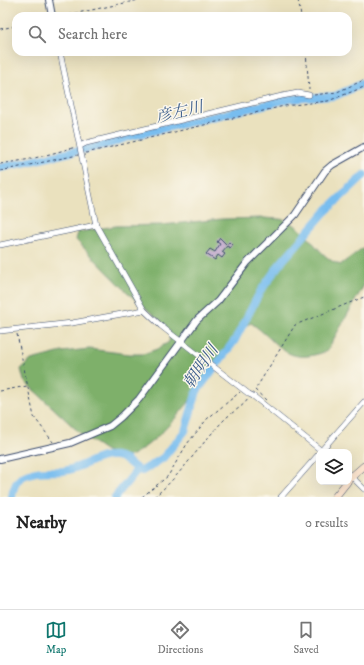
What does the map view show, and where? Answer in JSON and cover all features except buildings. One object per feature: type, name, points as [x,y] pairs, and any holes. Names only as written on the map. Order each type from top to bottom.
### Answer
[{"type":"main road","points":[[352,475],[364,466]]},
{"type":"main road","points":[[335,497],[345,485]]},
{"type":"street","points":[[49,0],[51,12]]},
{"type":"street","points":[[61,56],[96,225],[144,310],[184,344],[243,388],[317,449]]},
{"type":"street","points":[[80,147],[86,143],[282,96],[298,93],[309,95]]},
{"type":"street","points":[[0,459],[57,446],[99,431],[116,421],[139,399],[184,344],[197,320],[218,301],[247,263],[295,215],[325,171],[364,146]]},
{"type":"street","points":[[0,245],[96,225]]},
{"type":"street","points":[[0,331],[72,323],[144,310]]},
{"type":"street","points":[[324,449],[364,402]]},
{"type":"street","points":[[281,497],[316,458]]},
{"type":"street","points":[[352,478],[364,489]]},
{"type":"path","points":[[82,12],[139,0]]},
{"type":"path","points":[[298,0],[300,12]]},
{"type":"path","points":[[0,29],[12,27]]},
{"type":"path","points":[[306,56],[309,95],[332,93],[364,80]]},
{"type":"path","points":[[0,172],[284,106],[328,101],[364,87]]},
{"type":"path","points":[[0,164],[31,159],[80,147]]},
{"type":"path","points":[[154,497],[182,472],[224,420],[245,404],[295,325],[364,297]]},
{"type":"path","points":[[16,329],[34,417],[57,446]]},
{"type":"path","points":[[0,391],[27,386]]},
{"type":"path","points":[[142,497],[168,476],[187,444],[207,419],[243,388]]},
{"type":"path","points":[[255,390],[270,404]]},
{"type":"green space","points":[[265,218],[285,220],[295,225],[319,250],[332,261],[340,265],[364,247],[364,285],[327,351],[313,355],[292,355],[284,351],[251,323],[245,326],[233,337],[204,382],[169,425],[144,448],[130,456],[117,458],[81,434],[24,381],[21,369],[31,360],[62,352],[89,349],[129,354],[143,354],[157,349],[169,342],[170,333],[164,324],[128,293],[76,240],[78,232],[116,226],[162,225],[222,219]]},
{"type":"waterway","name":"彦左川","points":[[0,168],[112,143],[131,136],[289,99],[335,96],[364,83]]},
{"type":"waterway","name":"朝明川","points":[[12,497],[14,487],[20,478],[31,473],[40,471],[70,470],[96,459],[109,456],[121,457],[135,468],[142,471],[163,458],[185,431],[197,391],[235,340],[260,292],[279,265],[325,212],[364,175]]},
{"type":"waterway","points":[[115,497],[137,470]]}]
